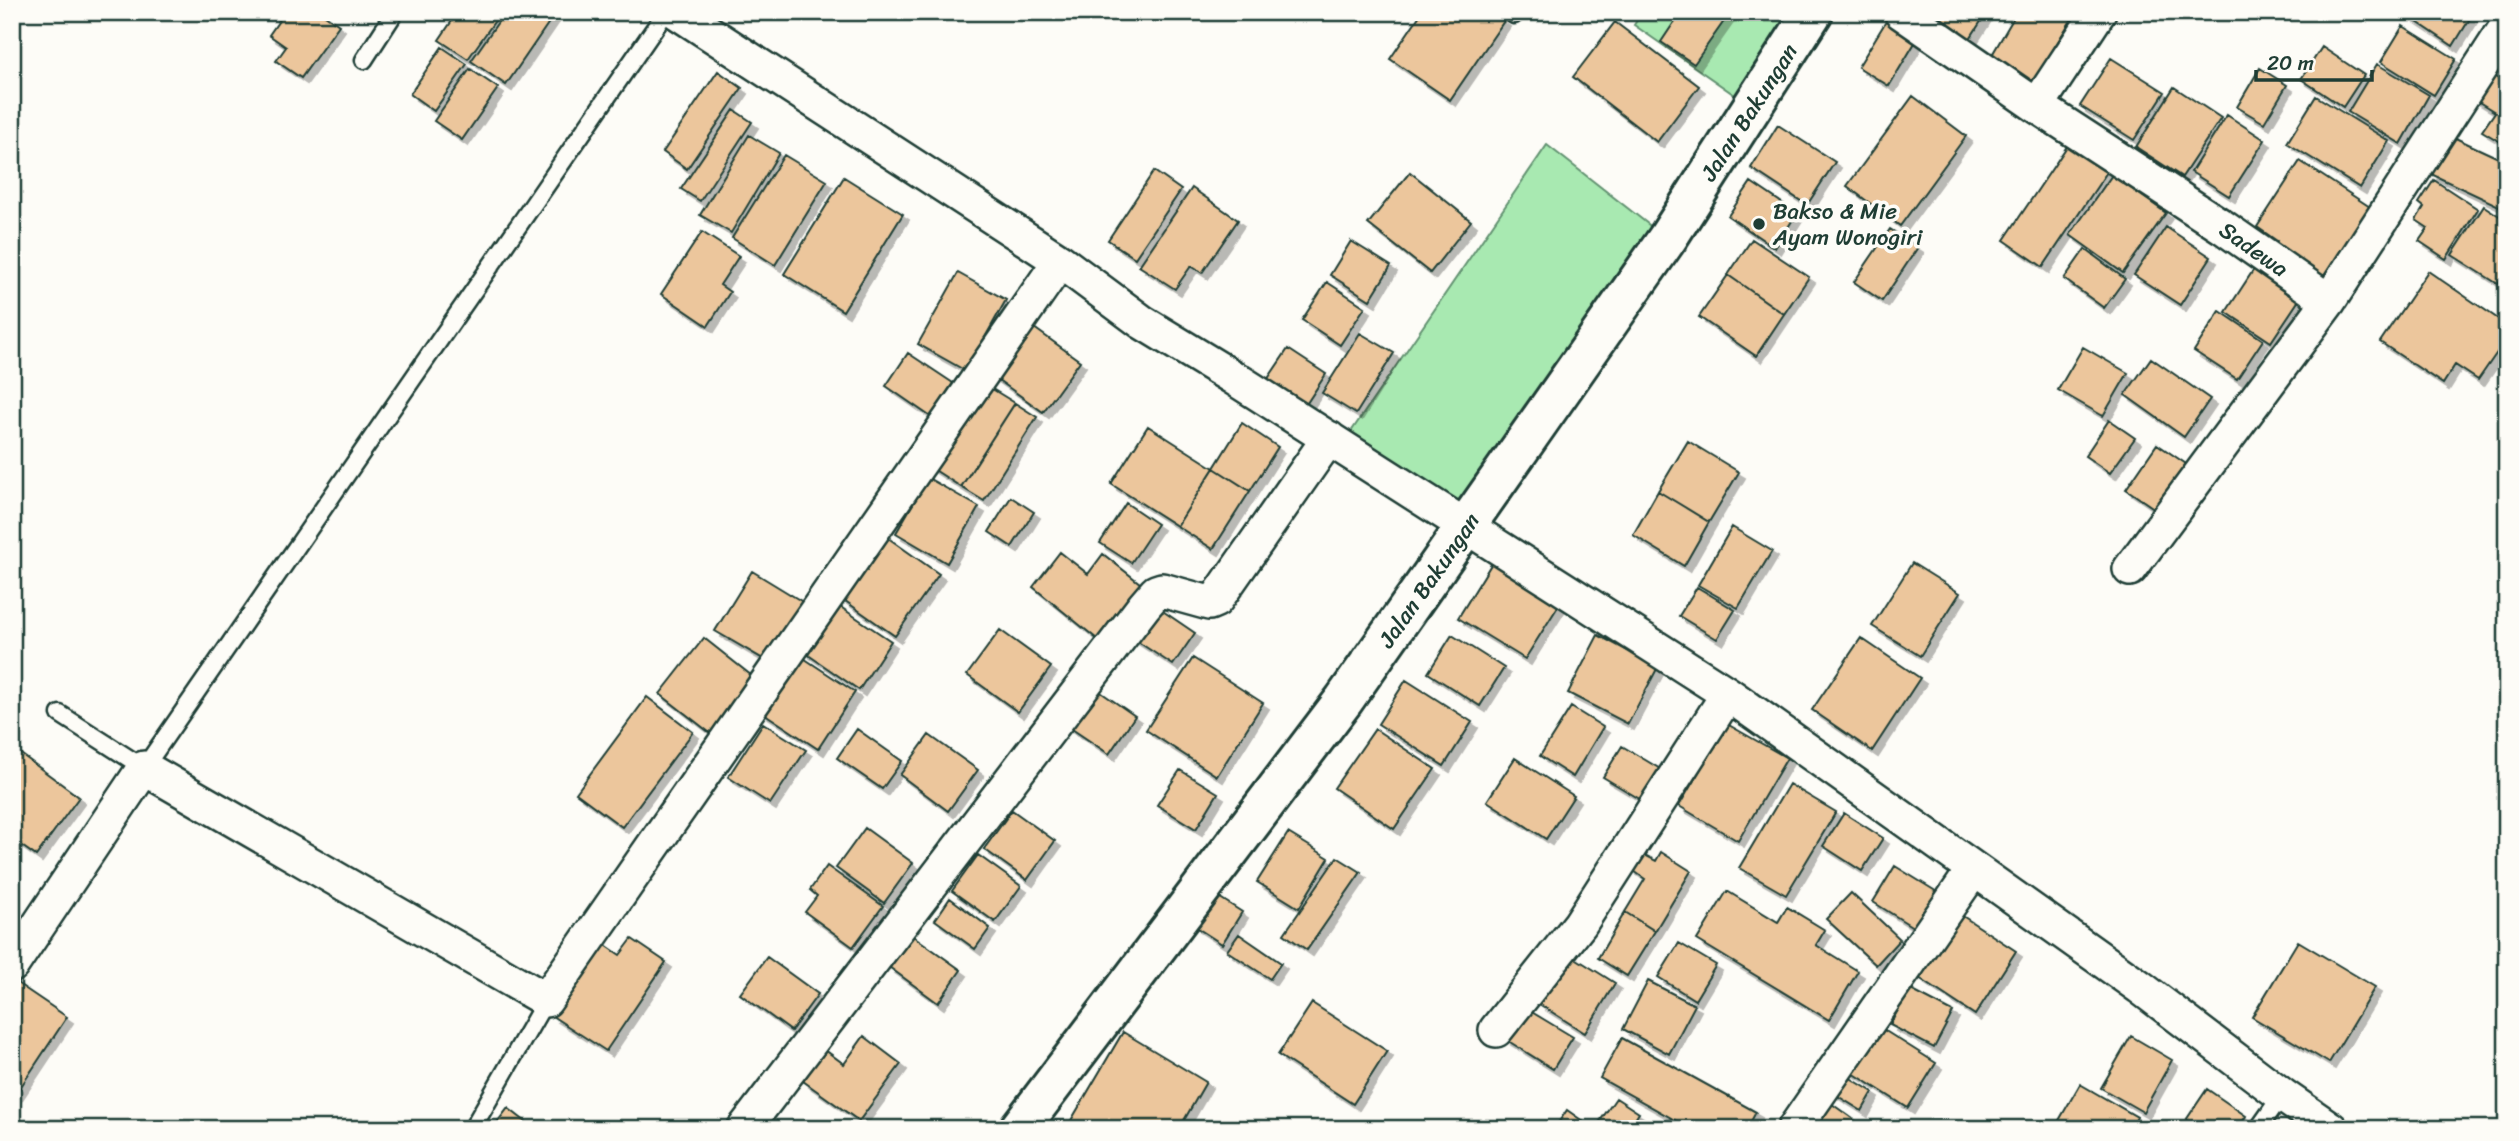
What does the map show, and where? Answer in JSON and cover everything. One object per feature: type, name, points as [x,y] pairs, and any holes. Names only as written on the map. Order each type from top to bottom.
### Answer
[{"type":"street","points":[[677,12],[1060,261],[1142,322],[1329,438],[1728,694],[2140,987],[2331,1129]]},
{"type":"street","name":"Jalan Bakungan","points":[[1019,1129],[1345,700],[1667,239],[1813,12]]},
{"type":"street","name":"Sadewa","points":[[1901,12],[2223,227],[2329,302]]},
{"type":"street","points":[[2038,106],[2099,12]]},
{"type":"street","points":[[2130,569],[2329,302],[2507,26]]},
{"type":"street","points":[[12,965],[144,768],[545,1000],[1060,261]]},
{"type":"street","points":[[744,1129],[1144,606],[1156,592],[1162,590],[1209,603],[1216,600],[1329,438]]},
{"type":"street","points":[[1496,1030],[1580,924],[1728,694]]},
{"type":"street","points":[[1794,1129],[1974,869]]},
{"type":"lane","points":[[364,60],[395,12]]},
{"type":"lane","points":[[60,714],[144,768],[666,12]]},
{"type":"lane","points":[[472,1129],[545,1000]]},
{"type":"lane","points":[[2258,1129],[2282,1095]]},
{"type":"green space","points":[[1642,12],[1814,12],[1752,107],[1634,25]]},
{"type":"green space","points":[[1547,145],[1667,239],[1481,539],[1342,445]]},
{"type":"building","points":[[285,12],[321,12],[339,25],[301,78],[276,61],[286,47],[269,35]]},
{"type":"building","points":[[458,12],[501,12],[468,59],[439,40]]},
{"type":"building","points":[[505,12],[550,12],[554,15],[506,85],[471,61]]},
{"type":"building","points":[[1422,12],[1491,12],[1504,21],[1450,100],[1390,59]]},
{"type":"building","points":[[1681,12],[1720,12],[1727,17],[1694,64],[1661,42]]},
{"type":"building","points":[[1928,12],[1987,12],[1969,40]]},
{"type":"building","points":[[2017,12],[2076,12],[2031,86],[1989,60]]},
{"type":"building","points":[[2402,12],[2474,12],[2453,46]]},
{"type":"building","points":[[1888,18],[1919,36],[1889,86],[1858,67]]},
{"type":"building","points":[[1615,22],[1699,86],[1657,142],[1573,77]]},
{"type":"building","points":[[2403,26],[2456,59],[2434,95],[2381,62]]},
{"type":"building","points":[[442,47],[467,64],[434,111],[410,94]]},
{"type":"building","points":[[2322,47],[2364,75],[2343,107],[2301,79]]},
{"type":"building","points":[[2111,58],[2165,92],[2134,140],[2080,106]]},
{"type":"building","points":[[2377,64],[2429,95],[2401,144],[2348,112]]},
{"type":"building","points":[[2260,68],[2287,85],[2264,123],[2237,107]]},
{"type":"building","points":[[470,69],[498,88],[462,140],[434,121]]},
{"type":"building","points":[[718,71],[742,88],[687,169],[663,152]]},
{"type":"building","points":[[2490,74],[2507,84],[2507,146],[2482,131],[2495,112],[2474,99]]},
{"type":"building","points":[[2174,87],[2221,118],[2182,177],[2136,147]]},
{"type":"building","points":[[1913,96],[1966,136],[1900,226],[1847,186]]},
{"type":"building","points":[[2316,96],[2389,141],[2360,188],[2287,143]]},
{"type":"building","points":[[734,110],[752,122],[700,201],[681,189]]},
{"type":"building","points":[[2227,115],[2265,140],[2229,196],[2191,172]]},
{"type":"building","points":[[1778,125],[1835,162],[1807,205],[1751,168]]},
{"type":"building","points":[[2076,133],[2115,160],[2043,267],[2004,240]]},
{"type":"building","points":[[749,135],[779,153],[731,233],[700,215]]},
{"type":"building","points":[[2449,135],[2507,162],[2507,195],[2501,207],[2431,174]]},
{"type":"building","points":[[784,155],[827,181],[775,265],[732,238]]},
{"type":"building","points":[[2300,161],[2370,207],[2319,285],[2269,253],[2277,241],[2257,227]]},
{"type":"building","points":[[1154,171],[1181,190],[1135,258],[1108,240]]},
{"type":"building","points":[[1410,172],[1471,221],[1430,273],[1368,224]]},
{"type":"building","points":[[2112,175],[2166,213],[2123,273],[2070,235]]},
{"type":"building","points":[[844,177],[903,214],[843,311],[784,274]]},
{"type":"building","points":[[2434,180],[2478,209],[2446,259],[2419,241],[2428,228],[2416,220],[2424,207],[2419,203]]},
{"type":"building","points":[[1751,182],[1797,213],[1775,248],[1728,216]]},
{"type":"building","points":[[1192,188],[1238,220],[1202,273],[1191,266],[1175,289],[1139,266]]},
{"type":"building","points":[[2484,206],[2507,221],[2507,273],[2498,284],[2452,255]]},
{"type":"building","points":[[2166,227],[2211,257],[2180,305],[2134,275]]},
{"type":"building","points":[[1890,229],[1918,247],[1882,301],[1854,282]]},
{"type":"building","points":[[702,232],[739,256],[720,285],[730,292],[708,326],[661,294]]},
{"type":"building","points":[[1752,239],[1809,277],[1784,314],[1728,275]]},
{"type":"building","points":[[1351,241],[1391,266],[1370,300],[1330,275]]},
{"type":"building","points":[[2085,249],[2125,279],[2104,308],[2064,279]]},
{"type":"building","points":[[2258,263],[2303,294],[2271,342],[2226,312]]},
{"type":"building","points":[[2428,271],[2507,325],[2507,338],[2478,380],[2455,365],[2443,384],[2380,342]]},
{"type":"building","points":[[958,273],[1006,300],[966,371],[918,344]]},
{"type":"building","points":[[1728,275],[1784,314],[1756,356],[1699,317]]},
{"type":"building","points":[[1327,282],[1365,307],[1340,345],[1302,320]]},
{"type":"building","points":[[2220,311],[2263,340],[2237,379],[2194,351]]},
{"type":"building","points":[[1030,325],[1080,361],[1043,412],[994,377]]},
{"type":"building","points":[[1360,333],[1394,353],[1356,414],[1322,393]]},
{"type":"building","points":[[2083,347],[2128,373],[2103,416],[2058,390]]},
{"type":"building","points":[[1288,349],[1326,374],[1303,409],[1265,383]]},
{"type":"building","points":[[908,353],[953,383],[931,417],[886,386]]},
{"type":"building","points":[[2151,358],[2210,399],[2184,437],[2125,395]]},
{"type":"building","points":[[984,384],[1015,403],[961,487],[930,467]]},
{"type":"building","points":[[1015,403],[1037,417],[984,501],[961,487]]},
{"type":"building","points":[[2109,420],[2135,438],[2110,473],[2085,456]]},
{"type":"building","points":[[1242,423],[1278,447],[1250,491],[1214,468]]},
{"type":"building","points":[[1148,426],[1214,468],[1177,526],[1111,484]]},
{"type":"building","points":[[1688,441],[1739,472],[1709,522],[1658,491]]},
{"type":"building","points":[[2157,444],[2192,468],[2161,513],[2126,489]]},
{"type":"building","points":[[1214,468],[1250,491],[1213,549],[1177,526]]},
{"type":"building","points":[[928,478],[979,507],[947,563],[896,533]]},
{"type":"building","points":[[1658,491],[1709,522],[1684,566],[1633,535]]},
{"type":"building","points":[[1011,497],[1034,512],[1012,547],[989,532]]},
{"type":"building","points":[[1126,503],[1157,524],[1131,563],[1100,543]]},
{"type":"building","points":[[1732,527],[1772,551],[1738,608],[1698,585]]},
{"type":"building","points":[[884,535],[939,574],[895,636],[841,598]]},
{"type":"building","points":[[1060,552],[1088,574],[1103,554],[1141,584],[1097,639],[1033,587]]},
{"type":"building","points":[[1495,558],[1562,600],[1525,659],[1458,618]]},
{"type":"building","points":[[1912,563],[1960,593],[1920,656],[1872,626]]},
{"type":"building","points":[[752,571],[811,607],[775,666],[715,631]]},
{"type":"building","points":[[1697,587],[1735,610],[1717,639],[1679,616]]},
{"type":"building","points":[[1151,603],[1195,633],[1173,665],[1129,636]]},
{"type":"building","points":[[836,604],[891,641],[859,690],[804,652]]},
{"type":"building","points":[[1000,630],[1051,667],[1018,712],[967,675]]},
{"type":"building","points":[[1452,635],[1504,668],[1480,706],[1428,673]]},
{"type":"building","points":[[1598,635],[1658,667],[1628,724],[1568,693]]},
{"type":"building","points":[[704,638],[757,680],[714,736],[660,694]]},
{"type":"building","points":[[1861,638],[1920,678],[1872,751],[1812,710]]},
{"type":"building","points":[[799,655],[855,692],[818,749],[762,712]]},
{"type":"building","points":[[1193,658],[1263,703],[1217,776],[1146,730]]},
{"type":"building","points":[[1406,680],[1472,722],[1444,766],[1378,724]]},
{"type":"building","points":[[1089,684],[1135,716],[1109,754],[1063,723]]},
{"type":"building","points":[[647,697],[693,732],[622,827],[576,793]]},
{"type":"building","points":[[1571,707],[1603,727],[1573,777],[1540,756]]},
{"type":"building","points":[[763,723],[806,750],[770,804],[728,777]]},
{"type":"building","points":[[1727,724],[1787,758],[1738,841],[1679,806]]},
{"type":"building","points":[[857,729],[902,761],[882,789],[837,758]]},
{"type":"building","points":[[1375,729],[1435,769],[1394,829],[1334,788]]},
{"type":"building","points":[[929,735],[978,770],[948,811],[900,775]]},
{"type":"building","points":[[1622,746],[1662,770],[1643,801],[1603,777]]},
{"type":"building","points":[[14,749],[79,797],[36,856],[12,839]]},
{"type":"building","points":[[1515,758],[1574,796],[1546,839],[1487,801]]},
{"type":"building","points":[[1180,770],[1218,793],[1196,829],[1157,805]]},
{"type":"building","points":[[1789,784],[1836,812],[1786,895],[1739,868]]},
{"type":"building","points":[[1012,810],[1055,841],[1027,880],[984,849]]},
{"type":"building","points":[[1844,813],[1883,838],[1862,871],[1823,846]]},
{"type":"building","points":[[865,828],[913,863],[884,903],[836,868]]},
{"type":"building","points":[[1288,833],[1329,858],[1299,908],[1257,882]]},
{"type":"building","points":[[1661,852],[1691,871],[1655,931],[1625,912],[1645,879],[1631,869],[1641,853],[1656,861]]},
{"type":"building","points":[[978,855],[1021,886],[995,922],[952,891]]},
{"type":"building","points":[[1337,857],[1361,872],[1307,950],[1284,934]]},
{"type":"building","points":[[827,866],[883,906],[853,947],[805,912],[817,896],[810,890]]},
{"type":"building","points":[[1895,866],[1947,898],[1924,934],[1873,902]]},
{"type":"building","points":[[1727,891],[1778,922],[1787,907],[1825,930],[1816,945],[1858,971],[1829,1020],[1697,940]]},
{"type":"building","points":[[1851,893],[1900,939],[1876,965],[1826,919]]},
{"type":"building","points":[[1214,894],[1242,912],[1222,944],[1194,926]]},
{"type":"building","points":[[950,898],[990,928],[975,949],[935,920]]},
{"type":"building","points":[[1625,912],[1655,931],[1627,976],[1598,958]]},
{"type":"building","points":[[1961,915],[2016,951],[1975,1015],[1919,978]]},
{"type":"building","points":[[1239,934],[1281,963],[1270,979],[1227,951]]},
{"type":"building","points":[[912,935],[961,970],[938,1003],[889,967]]},
{"type":"building","points":[[632,939],[666,962],[606,1051],[552,1016],[601,942],[620,955]]},
{"type":"building","points":[[2298,941],[2375,987],[2329,1063],[2252,1017]]},
{"type":"building","points":[[1679,943],[1716,965],[1695,1000],[1658,977]]},
{"type":"building","points":[[1569,954],[1615,983],[1585,1033],[1539,1004]]},
{"type":"building","points":[[767,957],[818,994],[791,1031],[740,994]]},
{"type":"building","points":[[14,981],[67,1017],[12,1100],[12,983]]},
{"type":"building","points":[[1648,981],[1695,1005],[1669,1054],[1623,1029]]},
{"type":"building","points":[[1909,989],[1953,1012],[1934,1048],[1890,1025]]},
{"type":"building","points":[[1312,1003],[1387,1051],[1353,1104],[1278,1055]]},
{"type":"building","points":[[1525,1008],[1573,1037],[1553,1069],[1505,1039]]},
{"type":"building","points":[[1876,1025],[1936,1063],[1908,1108],[1848,1070]]},
{"type":"building","points":[[1123,1032],[1206,1082],[1179,1129],[1066,1129]]},
{"type":"building","points":[[864,1036],[901,1064],[859,1121],[803,1081],[825,1050],[844,1064]]},
{"type":"building","points":[[2131,1036],[2172,1060],[2143,1112],[2101,1088]]},
{"type":"building","points":[[1622,1038],[1756,1112],[1747,1129],[1691,1129],[1600,1078]]},
{"type":"building","points":[[1839,1071],[1873,1092],[1862,1111],[1828,1090]]},
{"type":"building","points":[[2080,1084],[2137,1117],[2131,1129],[2054,1129]]},
{"type":"building","points":[[2207,1089],[2246,1116],[2238,1129],[2180,1129]]},
{"type":"building","points":[[1616,1098],[1639,1113],[1629,1129],[1598,1129],[1596,1127]]},
{"type":"building","points":[[1832,1104],[1867,1129],[1815,1129]]},
{"type":"building","points":[[508,1108],[535,1129],[492,1129]]},
{"type":"building","points":[[1567,1110],[1594,1129],[1554,1129]]},
{"type":"place","name":"Bakso & Mie Ayam Wonogiri","points":[[1759,224]]}]
